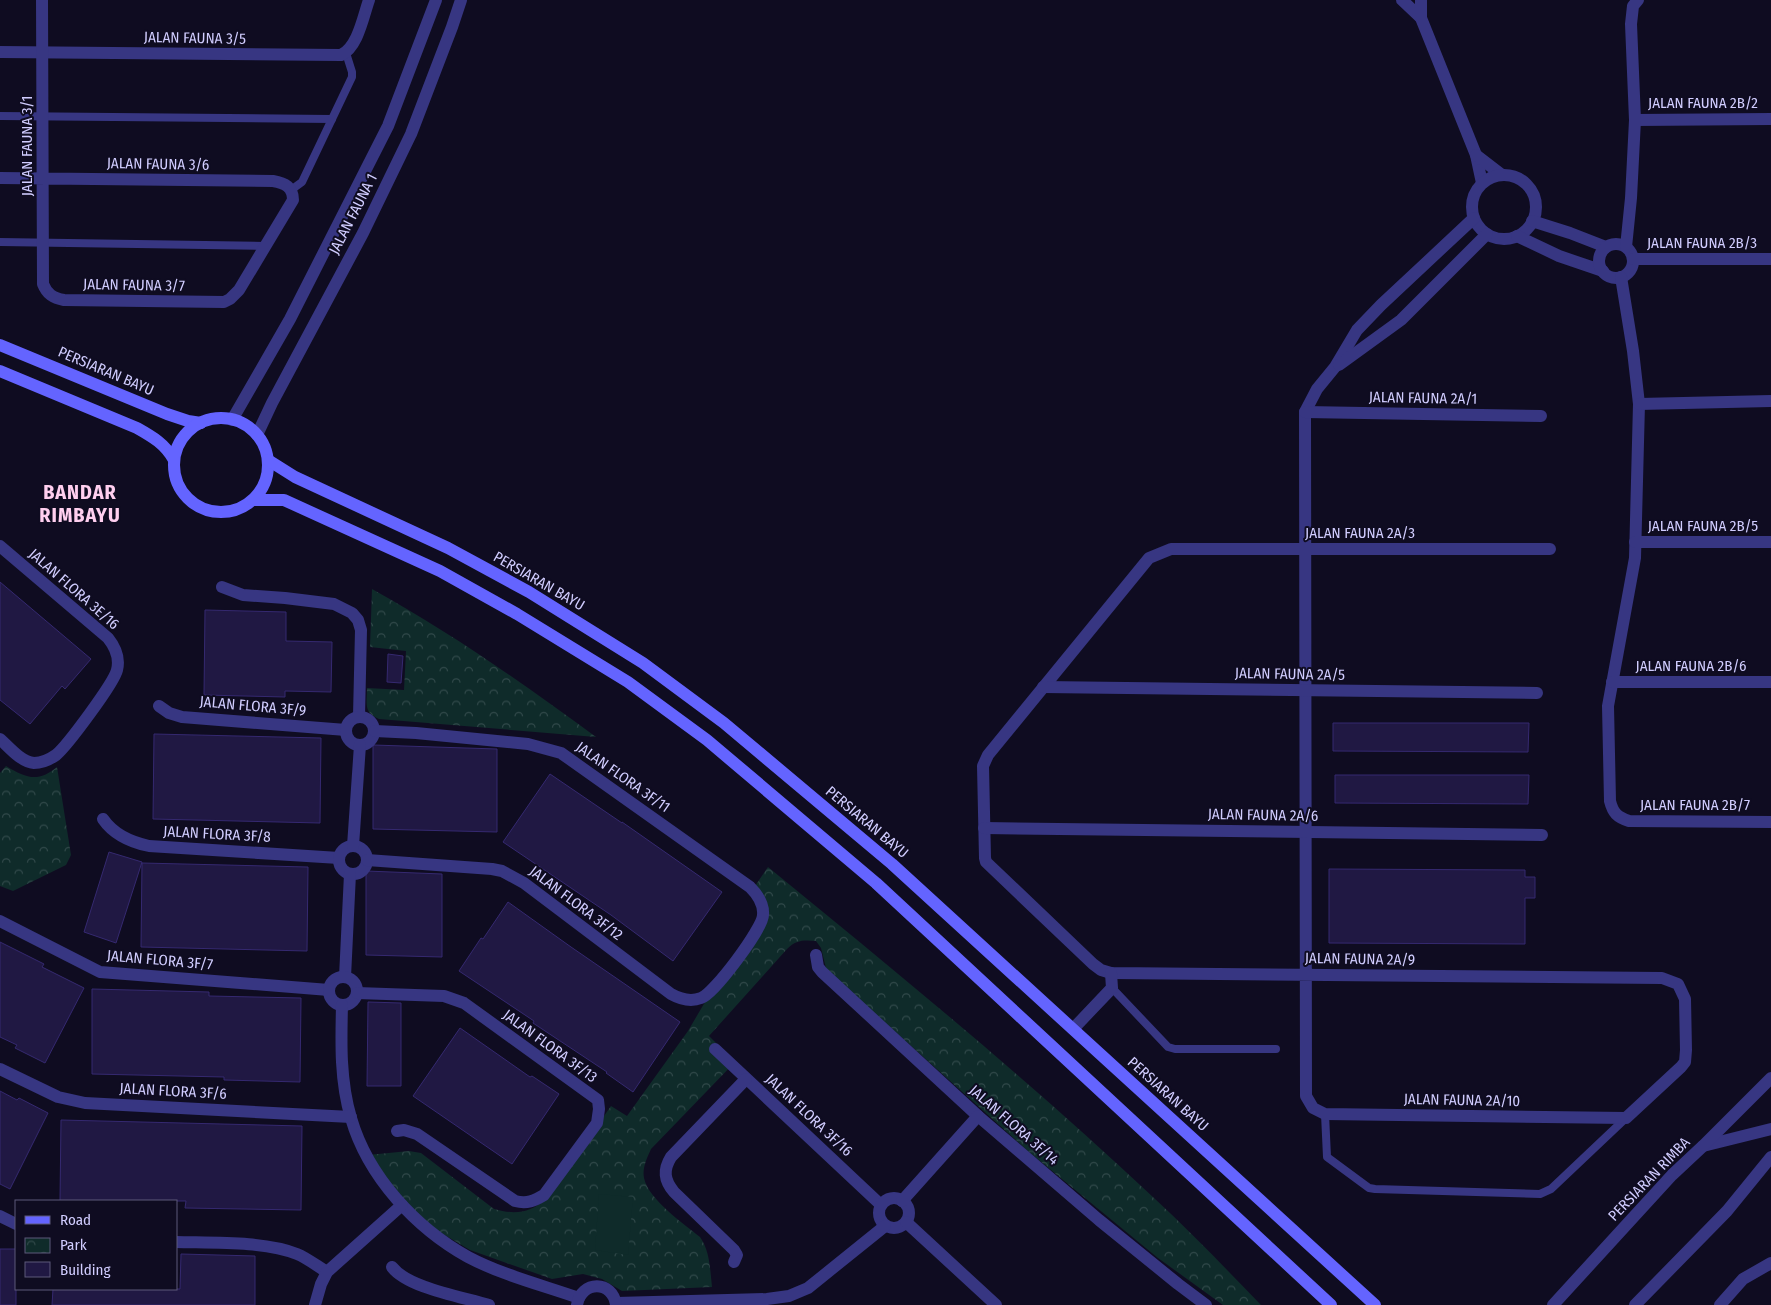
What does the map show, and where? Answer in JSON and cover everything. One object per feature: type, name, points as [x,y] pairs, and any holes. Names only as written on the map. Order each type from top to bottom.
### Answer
[{"type":"main road","name":"PERSIARAN BAYU","points":[[0,345],[160,412],[201,423]]},
{"type":"main road","points":[[0,371],[138,428],[156,438],[167,449],[174,460]]},
{"type":"main road","points":[[216,419],[232,420],[247,426],[258,435],[264,447],[268,460],[268,474],[263,487],[253,500],[240,509],[224,512],[207,510],[193,503],[181,492],[175,477],[174,460],[178,445],[188,432],[201,423],[216,419]]},
{"type":"main road","name":"PERSIARAN BAYU","points":[[268,460],[295,477],[448,548],[529,592],[644,663],[724,724],[892,864],[1375,1305]]},
{"type":"main road","points":[[253,500],[284,500],[448,576],[518,614],[628,682],[707,740],[876,883],[1331,1305]]},
{"type":"street","name":"JALAN FAUNA 3/1","points":[[42,0],[42,242],[43,284],[46,291]]},
{"type":"street","points":[[346,53],[354,44],[369,0]]},
{"type":"street","points":[[232,420],[290,319],[388,126],[436,0]]},
{"type":"street","name":"JALAN FAUNA 1","points":[[258,435],[272,403],[363,233],[411,134],[461,0]]},
{"type":"street","points":[[1402,0],[1421,18]]},
{"type":"street","points":[[1421,0],[1421,18],[1476,155],[1482,183]]},
{"type":"street","points":[[1626,247],[1631,198],[1635,120],[1631,24],[1633,6],[1638,0]]},
{"type":"street","name":"JALAN FAUNA 3/5","points":[[0,52],[333,56],[346,53]]},
{"type":"street","name":"JALAN FAUNA 2B/2","points":[[1635,120],[1771,119]]},
{"type":"street","points":[[1476,155],[1502,175]]},
{"type":"street","points":[[1502,175],[1513,176],[1523,181],[1535,199],[1536,210],[1526,230],[1517,236],[1496,238],[1486,234],[1479,227],[1474,218],[1472,200],[1482,183],[1491,177],[1502,175]]},
{"type":"street","name":"JALAN FAUNA 3/6","points":[[0,178],[272,181],[282,182],[291,190]]},
{"type":"street","points":[[265,246],[291,206],[293,200],[291,190]]},
{"type":"street","points":[[1325,1114],[1313,1108],[1306,1096],[1304,412],[1317,389],[1335,368],[1356,330],[1474,218]]},
{"type":"street","points":[[1517,236],[1559,256],[1603,271],[1612,277],[1620,277],[1632,267],[1633,259],[1626,247],[1616,244],[1606,247],[1532,221]]},
{"type":"street","points":[[1335,368],[1402,320],[1486,234]]},
{"type":"street","name":"JALAN FAUNA 3/7","points":[[46,291],[51,296],[64,300],[224,302],[239,290],[265,246]]},
{"type":"street","points":[[1603,271],[1600,266],[1600,256],[1606,247]]},
{"type":"street","name":"JALAN FAUNA 2B/3","points":[[1633,259],[1771,259]]},
{"type":"street","points":[[1612,682],[1635,558],[1639,404],[1633,351],[1620,277]]},
{"type":"street","points":[[1639,404],[1771,401]]},
{"type":"street","name":"JALAN FAUNA 2A/1","points":[[1304,412],[1542,416]]},
{"type":"street","name":"JALAN FAUNA 2B/5","points":[[1635,542],[1771,542]]},
{"type":"street","name":"JALAN FLORA 3E/16","points":[[0,546],[108,638],[115,647],[118,659],[116,673],[89,714],[58,753],[49,760],[41,763],[32,763],[25,760],[0,739]]},
{"type":"street","name":"JALAN FAUNA 2A/3","points":[[1043,687],[1150,558],[1171,550],[1550,549]]},
{"type":"street","points":[[222,587],[243,595],[334,604],[352,613],[358,620],[361,630],[359,716]]},
{"type":"street","name":"JALAN FAUNA 2B/6","points":[[1612,682],[1771,682]]},
{"type":"street","name":"JALAN FAUNA 2B/7","points":[[1612,682],[1608,706],[1610,801],[1613,811],[1619,817],[1629,821],[1641,822],[1771,822]]},
{"type":"street","points":[[1043,687],[988,755],[983,766],[985,858],[986,862],[1094,964],[1101,970],[1111,973],[1112,988],[1073,1029]]},
{"type":"street","name":"JALAN FAUNA 2A/5","points":[[1043,687],[1537,693]]},
{"type":"street","name":"JALAN FLORA 3F/9","points":[[159,706],[169,713],[182,717],[346,730]]},
{"type":"street","points":[[359,716],[372,722],[375,731],[371,740],[360,745],[351,742],[346,730],[350,721],[359,716]]},
{"type":"street","name":"JALAN FLORA 3F/11","points":[[375,731],[528,744],[561,753],[744,882],[755,892],[764,915],[755,933],[736,960]]},
{"type":"street","points":[[353,846],[360,745]]},
{"type":"street","name":"JALAN FLORA 3F/8","points":[[103,819],[116,834],[148,846],[339,858]]},
{"type":"street","name":"JALAN FAUNA 2A/6","points":[[984,828],[1542,835]]},
{"type":"street","points":[[353,846],[363,850],[367,860],[364,870],[350,874],[341,868],[339,858],[344,850],[353,846]]},
{"type":"street","name":"JALAN FLORA 3F/12","points":[[367,860],[492,868],[502,871],[524,883],[671,994],[683,999],[695,1000],[706,996],[715,988],[736,960]]},
{"type":"street","points":[[345,977],[350,874]]},
{"type":"street","name":"JALAN FLORA 3F/7","points":[[0,921],[100,972],[330,990]]},
{"type":"street","name":"JALAN FLORA 3F/14","points":[[816,955],[818,967],[822,972],[978,1116],[1098,1220],[1206,1305]]},
{"type":"street","name":"JALAN FAUNA 2A/9","points":[[1111,973],[1662,978],[1678,984],[1685,999],[1685,1062],[1678,1072],[1626,1118]]},
{"type":"street","points":[[345,977],[354,983],[357,993],[352,1002],[342,1005],[332,1000],[330,990],[335,980],[345,977]]},
{"type":"street","name":"JALAN FLORA 3F/13","points":[[357,993],[444,996],[455,999],[464,1003],[598,1100],[596,1123],[544,1195],[534,1201],[523,1203],[515,1201],[417,1134],[404,1130],[396,1131]]},
{"type":"street","points":[[342,1005],[342,1070],[351,1117],[370,1162],[402,1205],[438,1238],[469,1257],[498,1270],[578,1301],[586,1289],[597,1286],[608,1289],[612,1293],[616,1304],[767,1299],[793,1301],[885,1226]]},
{"type":"street","name":"JALAN FLORA 3F/16","points":[[715,1049],[881,1204]]},
{"type":"street","name":"JALAN FLORA 3F/6","points":[[0,1069],[58,1097],[85,1103],[351,1117]]},
{"type":"street","name":"PERSIARAN RIMBA","points":[[1553,1305],[1672,1174],[1771,1078]]},
{"type":"street","points":[[734,1262],[737,1255],[734,1250],[674,1192],[667,1182],[665,1171],[671,1157],[746,1079]]},
{"type":"street","name":"JALAN FAUNA 2A/10","points":[[1325,1114],[1626,1118]]},
{"type":"street","points":[[902,1201],[978,1116]]},
{"type":"street","points":[[1703,1146],[1771,1129]]},
{"type":"street","points":[[1635,1305],[1727,1211],[1771,1157]]},
{"type":"street","points":[[891,1198],[902,1201],[907,1205],[909,1211],[906,1222],[896,1228],[885,1226],[880,1222],[878,1216],[881,1204],[891,1198]]},
{"type":"street","points":[[315,1305],[321,1284],[327,1272],[402,1205]]},
{"type":"street","points":[[0,1216],[15,1224]]},
{"type":"street","points":[[906,1222],[996,1305]]},
{"type":"street","points":[[178,1242],[278,1248],[299,1255],[327,1272]]},
{"type":"street","points":[[1720,1305],[1743,1279],[1771,1262]]},
{"type":"street","points":[[392,1267],[396,1272],[413,1283],[489,1305]]},
{"type":"lane","points":[[291,190],[302,182],[352,77],[346,53]]},
{"type":"lane","points":[[0,116],[332,119]]},
{"type":"lane","points":[[0,242],[265,246]]},
{"type":"lane","points":[[1112,988],[1168,1047],[1174,1049],[1276,1050]]},
{"type":"lane","points":[[1325,1114],[1327,1157],[1368,1188],[1540,1194],[1551,1189],[1626,1118]]},
{"type":"green space","points":[[372,589],[486,659],[596,737],[379,719],[374,717],[370,714],[367,707],[367,688],[404,690],[406,651],[370,647]]},
{"type":"green space","points":[[6,766],[32,777],[44,775],[57,767],[71,855],[66,865],[13,891],[0,886],[0,773]]},
{"type":"green space","points":[[768,867],[915,988],[1060,1112],[1168,1211],[1261,1305],[1223,1305],[1158,1258],[1029,1152],[842,984],[826,968],[821,948],[816,941],[800,941],[790,946],[709,1036],[735,1062],[651,1149],[645,1163],[644,1178],[652,1194],[700,1237],[703,1242],[709,1260],[712,1287],[622,1291],[602,1279],[583,1274],[552,1279],[470,1250],[426,1224],[368,1155],[409,1151],[421,1153],[494,1209],[522,1212],[540,1204],[546,1199],[611,1106],[627,1116],[688,1031],[715,985],[760,925],[753,889]]},
{"type":"green space","points":[[599,1194],[633,1197],[628,1255],[595,1250]]},
{"type":"building","points":[[0,582],[91,659],[65,689],[62,686],[30,724],[0,700]]},
{"type":"building","points":[[205,610],[286,612],[286,641],[332,642],[331,692],[285,691],[285,697],[204,695]]},
{"type":"building","points":[[388,654],[403,656],[401,683],[387,682]]},
{"type":"building","points":[[1333,723],[1529,723],[1528,752],[1333,751]]},
{"type":"building","points":[[154,734],[321,738],[320,823],[153,819]]},
{"type":"building","points":[[373,745],[497,749],[497,832],[373,829]]},
{"type":"building","points":[[550,774],[722,892],[673,961],[611,915],[503,842]]},
{"type":"building","points":[[1335,775],[1529,775],[1528,804],[1335,803]]},
{"type":"building","points":[[109,852],[142,862],[116,943],[84,932]]},
{"type":"building","points":[[142,863],[308,867],[307,951],[141,947]]},
{"type":"building","points":[[1329,869],[1525,870],[1525,877],[1535,877],[1535,898],[1525,898],[1525,944],[1329,943]]},
{"type":"building","points":[[366,871],[442,874],[442,957],[366,955]]},
{"type":"building","points":[[508,902],[680,1022],[633,1092],[607,1072],[533,1023],[534,1021],[459,971]]},
{"type":"building","points":[[0,942],[44,964],[42,967],[84,988],[45,1063],[15,1048],[17,1045],[0,1037]]},
{"type":"building","points":[[92,989],[209,992],[209,996],[301,998],[300,1082],[224,1080],[224,1077],[92,1074]]},
{"type":"building","points":[[368,1002],[401,1003],[401,1086],[367,1086]]},
{"type":"building","points":[[460,1028],[530,1077],[532,1076],[559,1094],[512,1164],[413,1096]]},
{"type":"building","points":[[0,1091],[17,1100],[19,1098],[48,1113],[10,1189],[0,1184]]},
{"type":"building","points":[[61,1120],[302,1126],[301,1210],[185,1208],[186,1201],[178,1200],[60,1200]]},
{"type":"building","points":[[0,1249],[15,1249],[16,1305],[0,1305]]},
{"type":"building","points":[[181,1254],[255,1256],[255,1305],[52,1305],[53,1290],[180,1289]]},
{"type":"district","name":"BANDAR RIMBAYU","points":[[80,504]]}]
